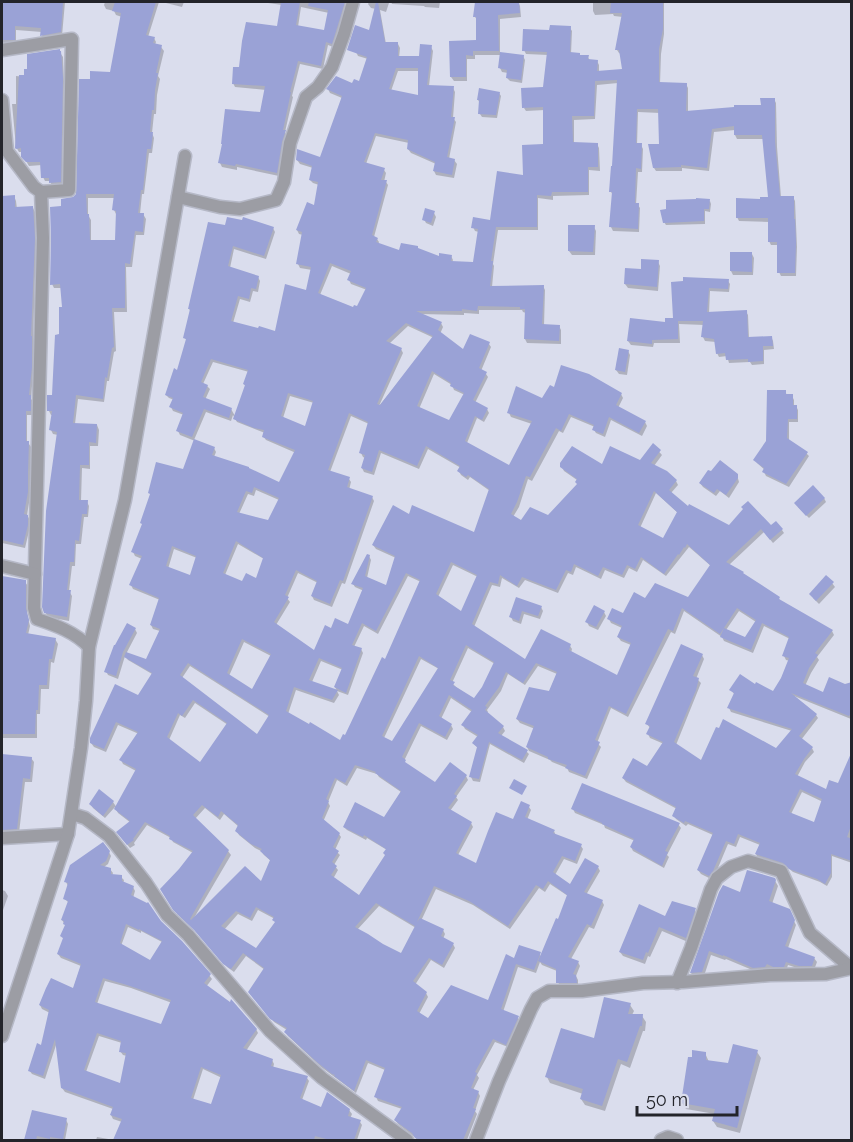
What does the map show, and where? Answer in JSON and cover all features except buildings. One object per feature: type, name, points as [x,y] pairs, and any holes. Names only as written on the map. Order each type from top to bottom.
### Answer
[{"type":"street","points":[[178,197],[220,207],[240,209],[276,200],[284,182],[290,142],[306,97],[318,87],[332,67],[353,2]]},
{"type":"street","points":[[2,50],[72,39],[69,190],[41,192],[34,187],[7,150],[2,100]]},
{"type":"street","points":[[2,1036],[68,834],[85,713],[89,646],[125,500],[185,156]]},
{"type":"street","points":[[41,192],[42,261],[34,608],[37,619],[66,630],[89,646]]},
{"type":"street","points":[[2,567],[35,574]]},
{"type":"street","points":[[72,814],[85,818],[109,836],[167,915],[188,935],[270,1031],[322,1078],[407,1140]]},
{"type":"street","points":[[2,838],[68,834]]},
{"type":"street","points":[[677,983],[717,878],[732,867],[748,861],[781,872],[810,933],[851,968]]},
{"type":"street","points":[[476,1140],[499,1081],[537,998],[549,991],[582,991],[643,984],[771,975],[826,974],[851,968]]},
{"type":"street","points":[[661,1140],[668,1137],[677,1140]]}]
